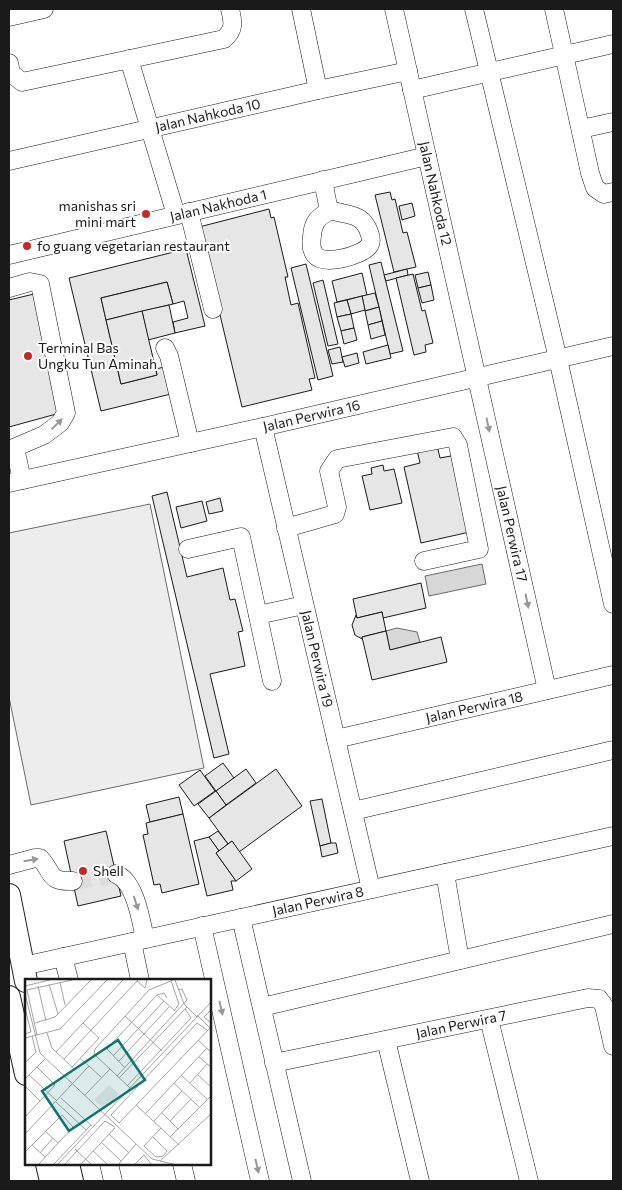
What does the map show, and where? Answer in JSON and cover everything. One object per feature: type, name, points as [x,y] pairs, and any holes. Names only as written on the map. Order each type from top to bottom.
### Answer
[{"type":"main road","points":[[9,895],[24,974]]},
{"type":"main road","points":[[9,997],[25,1069]]},
{"type":"main road","points":[[47,1165],[51,1181]]},
{"type":"main road","points":[[68,1165],[72,1181]]},
{"type":"street","points":[[9,17],[44,9]]},
{"type":"street","points":[[9,63],[11,73],[22,82],[224,39],[231,32],[234,24],[230,9]]},
{"type":"street","points":[[301,9],[318,90]]},
{"type":"street","name":"Jalan Nahkoda 12","points":[[394,9],[426,156],[478,377]]},
{"type":"street","points":[[474,9],[558,359],[613,604]]},
{"type":"street","points":[[554,9],[590,173],[595,188],[609,193]]},
{"type":"street","points":[[412,90],[613,44]]},
{"type":"street","points":[[129,60],[150,128],[182,214],[213,309]]},
{"type":"street","name":"Jalan Nahkoda 10","points":[[9,161],[408,71]]},
{"type":"street","points":[[581,129],[613,122]]},
{"type":"street","name":"Jalan Nakhoda 1","points":[[9,255],[426,156]]},
{"type":"street","points":[[323,180],[328,206],[331,210]]},
{"type":"street","points":[[9,287],[30,282],[40,284],[66,413],[60,424],[44,435],[12,449],[15,482]]},
{"type":"street","name":"Jalan Perwira 16","points":[[15,482],[613,346]]},
{"type":"street","points":[[165,348],[169,356],[190,443]]},
{"type":"street","name":"Jalan Perwira 17","points":[[478,377],[547,690]]},
{"type":"street","name":"Jalan Perwira 19","points":[[262,427],[371,889]]},
{"type":"street","points":[[286,528],[335,514],[338,507],[329,471],[338,459],[452,437],[458,445],[479,549],[424,561]]},
{"type":"street","points":[[188,549],[241,537],[272,681]]},
{"type":"street","points":[[258,615],[304,605]]},
{"type":"street","name":"Jalan Perwira 18","points":[[336,739],[613,675]]},
{"type":"street","points":[[353,811],[613,750]]},
{"type":"street","name":"Jalan Perwira 8","points":[[24,974],[64,957],[613,836]]},
{"type":"street","points":[[9,865],[40,858],[53,877],[61,881],[73,881]]},
{"type":"street","points":[[445,873],[460,960]]},
{"type":"street","points":[[116,874],[121,876],[131,891],[138,940],[140,979]]},
{"type":"street","points":[[241,918],[302,1181]]},
{"type":"street","points":[[262,1007],[613,924]]},
{"type":"street","points":[[202,926],[260,1181]]},
{"type":"street","points":[[64,957],[69,979]]},
{"type":"street","name":"Jalan Perwira 7","points":[[274,1062],[588,998],[599,999],[604,1006],[613,1046]]},
{"type":"street","points":[[490,1019],[529,1181]]},
{"type":"street","points":[[386,1040],[420,1181]]},
{"type":"street","points":[[109,1165],[113,1181]]},
{"type":"street","points":[[182,1165],[186,1181]]},
{"type":"shaded area","points":[[150,504],[204,768],[31,805],[9,697],[9,533]]},
{"type":"shaded area","points":[[482,564],[486,584],[429,596],[425,576]]},
{"type":"shaded area","points":[[397,628],[417,632],[420,642],[390,650],[386,631]]},
{"type":"building","points":[[390,192],[392,200],[395,199],[403,233],[407,232],[416,267],[394,272],[375,195]]},
{"type":"building","points":[[412,203],[415,216],[402,220],[399,206]]},
{"type":"building","points":[[269,209],[271,218],[274,217],[288,277],[285,277],[291,305],[298,303],[315,378],[309,379],[312,390],[242,407],[199,227]]},
{"type":"building","points":[[186,249],[205,326],[175,333],[173,322],[188,318],[184,301],[173,304],[167,282],[101,298],[121,384],[157,375],[156,369],[164,367],[171,394],[101,411],[69,278]]},
{"type":"building","points":[[381,262],[403,351],[390,354],[369,265]]},
{"type":"building","points":[[306,264],[333,376],[318,380],[291,268]]},
{"type":"building","points":[[407,269],[408,275],[386,281],[384,275]]},
{"type":"building","points":[[428,272],[431,285],[418,288],[415,275]]},
{"type":"building","points":[[362,273],[367,295],[337,302],[332,281]]},
{"type":"building","points":[[413,274],[422,311],[425,310],[433,343],[425,345],[426,352],[414,355],[396,278]]},
{"type":"building","points":[[323,280],[338,344],[328,346],[313,283]]},
{"type":"building","points":[[167,282],[173,304],[106,320],[101,298]]},
{"type":"building","points":[[431,285],[434,300],[422,303],[418,288]]},
{"type":"building","points":[[375,293],[379,307],[365,311],[362,296]]},
{"type":"building","name":"Terminal Bas Ungku Tun Aminah","points":[[34,294],[60,413],[9,427],[9,300]]},
{"type":"building","points":[[362,296],[365,310],[351,314],[347,300]]},
{"type":"building","points":[[347,300],[351,314],[337,317],[334,303]]},
{"type":"building","points":[[169,305],[175,333],[148,340],[142,311]]},
{"type":"building","points":[[379,307],[382,321],[368,325],[365,311]]},
{"type":"building","points":[[142,311],[157,375],[121,384],[106,320]]},
{"type":"building","points":[[351,314],[354,328],[341,331],[337,317]]},
{"type":"building","points":[[382,321],[385,335],[371,339],[368,325]]},
{"type":"building","points":[[354,328],[357,340],[344,344],[341,331]]},
{"type":"building","points":[[388,345],[391,358],[366,364],[363,352]]},
{"type":"building","points":[[340,347],[343,362],[332,364],[328,350]]},
{"type":"building","points":[[357,353],[359,363],[345,367],[342,357]]},
{"type":"building","points":[[436,441],[440,458],[456,455],[474,531],[421,543],[404,467],[420,463],[416,446]]},
{"type":"building","points":[[383,465],[384,471],[394,469],[402,503],[370,510],[362,476],[372,474],[371,468]]},
{"type":"building","points":[[167,492],[187,577],[223,568],[230,600],[235,599],[243,631],[238,632],[245,666],[210,674],[229,754],[214,758],[152,496]]},
{"type":"building","points":[[220,498],[223,511],[209,514],[206,502]]},
{"type":"building","points":[[202,501],[207,521],[181,528],[176,507]]},
{"type":"building","points":[[421,583],[426,608],[383,618],[382,612],[357,618],[353,599]]},
{"type":"building","points":[[382,612],[386,631],[362,637],[362,639],[355,635],[352,625],[356,615],[357,618]]},
{"type":"building","points":[[386,631],[390,650],[441,637],[447,662],[372,680],[362,637]]},
{"type":"building","points":[[223,763],[234,778],[216,791],[205,776]]},
{"type":"building","points":[[246,769],[256,783],[226,805],[216,791]]},
{"type":"building","points":[[276,769],[302,806],[239,852],[232,841],[228,844],[209,818]]},
{"type":"building","points":[[200,770],[215,791],[194,806],[179,785]]},
{"type":"building","points":[[216,791],[226,805],[209,818],[198,804]]},
{"type":"building","points":[[179,797],[183,814],[150,822],[146,805]]},
{"type":"building","points":[[322,799],[331,843],[320,846],[310,801]]},
{"type":"building","points":[[183,814],[199,884],[162,893],[160,884],[154,885],[143,835],[148,834],[146,823]]},
{"type":"building","points":[[106,831],[121,896],[78,906],[64,841]]},
{"type":"building","points":[[218,831],[228,844],[219,851],[209,837]]},
{"type":"building","points":[[209,837],[219,851],[216,853],[236,881],[231,881],[233,890],[207,896],[194,841]]},
{"type":"building","points":[[232,841],[252,869],[236,881],[216,853]]},
{"type":"building","points":[[336,843],[338,853],[322,857],[320,846]]},
{"type":"tunnel","points":[[73,881],[116,874]]},
{"type":"place","name":"manishas sri mini mart","points":[[146,214]]},
{"type":"place","name":"fo guang vegetarian restaurant","points":[[27,246]]},
{"type":"place","name":"Terminal Bas Ungku Tun Aminah","points":[[28,356]]},
{"type":"place","name":"Shell","points":[[83,871]]}]
